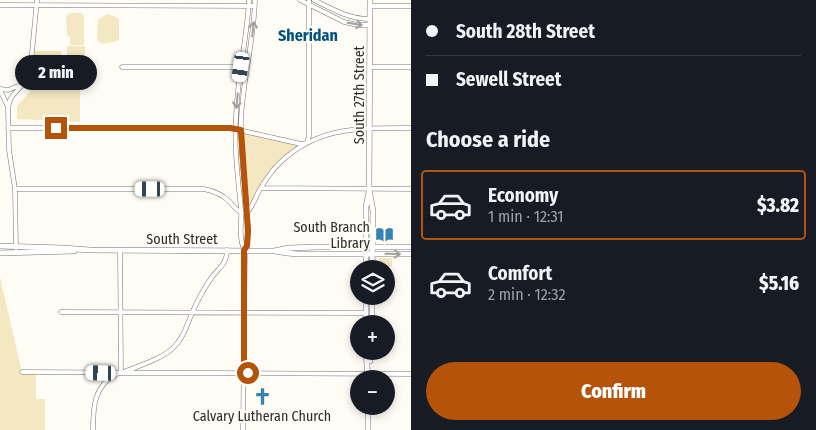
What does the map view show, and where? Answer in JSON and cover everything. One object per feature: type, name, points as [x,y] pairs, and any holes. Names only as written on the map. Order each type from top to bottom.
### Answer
[{"type":"main road","name":"South 27th Street","points":[[366,260],[366,207],[369,189],[370,3]]},
{"type":"main road","name":"South 27th Street","points":[[369,189],[373,211],[372,260]]},
{"type":"main road","name":"South Street","points":[[0,246],[90,250],[244,250],[298,254],[411,254]]},
{"type":"main road","name":"South Street","points":[[274,251],[289,248],[411,248]]},
{"type":"main road","name":"South Street","points":[[0,253],[90,250]]},
{"type":"main road","points":[[366,305],[366,313]]},
{"type":"main road","points":[[368,415],[368,430]]},
{"type":"street","points":[[243,430],[244,250],[242,246],[235,128],[249,0]]},
{"type":"street","points":[[244,250],[247,246],[247,213],[241,130],[254,0]]},
{"type":"street","points":[[300,0],[308,2],[344,22],[370,25]]},
{"type":"street","points":[[314,0],[345,15],[363,19],[370,18]]},
{"type":"street","points":[[0,5],[37,2],[254,6]]},
{"type":"street","points":[[16,253],[15,189],[9,154],[8,108],[13,95],[28,77],[31,67],[37,2]]},
{"type":"street","points":[[307,143],[309,136],[308,2]]},
{"type":"street","points":[[370,3],[411,6]]},
{"type":"street","points":[[122,67],[248,67]]},
{"type":"street","points":[[370,67],[411,67]]},
{"type":"street","points":[[8,108],[0,90],[8,90],[22,84]]},
{"type":"street","points":[[8,128],[235,128],[301,144],[307,143]]},
{"type":"street","points":[[247,213],[260,188],[273,171],[280,163],[307,143],[337,131],[357,128],[411,128]]},
{"type":"street","points":[[260,188],[411,189]]},
{"type":"street","points":[[15,189],[204,189],[220,194],[241,213],[247,213]]},
{"type":"street","points":[[120,250],[121,373]]},
{"type":"street","points":[[93,430],[93,410],[98,392],[112,376],[161,356],[173,348],[182,336],[205,287],[226,261],[227,250]]},
{"type":"street","points":[[60,312],[366,313]]},
{"type":"street","points":[[22,372],[350,376]]},
{"type":"street","points":[[395,375],[411,374]]},
{"type":"shaded area","points":[[70,13],[81,13],[84,16],[84,45],[70,45],[70,37],[67,36],[66,17]]},
{"type":"shaded area","points":[[107,14],[119,19],[119,40],[102,44],[97,40],[98,20]]},
{"type":"shaded area","points":[[67,46],[85,46],[85,77],[80,78],[80,122],[17,119],[19,104],[38,78],[67,77]]},
{"type":"shaded area","points":[[33,51],[61,51],[61,77],[28,77]]},
{"type":"shaded area","points":[[241,130],[301,144],[273,171],[247,213]]},
{"type":"shaded area","points":[[238,133],[240,134],[244,201],[242,200]]},
{"type":"shaded area","points":[[381,258],[392,258],[392,260],[378,260]]},
{"type":"shaded area","points":[[0,277],[22,372],[36,372],[36,399],[45,399],[45,430],[0,430]]},
{"type":"place","name":"South Branch Library","points":[[384,235]]},
{"type":"place","name":"Calvary Lutheran Church","points":[[262,396]]},
{"type":"district","name":"Sheridan","points":[[308,35]]},
{"type":"route","points":[[56,128],[230,128],[241,130],[248,231],[247,246],[244,250],[244,373],[248,373]]}]
